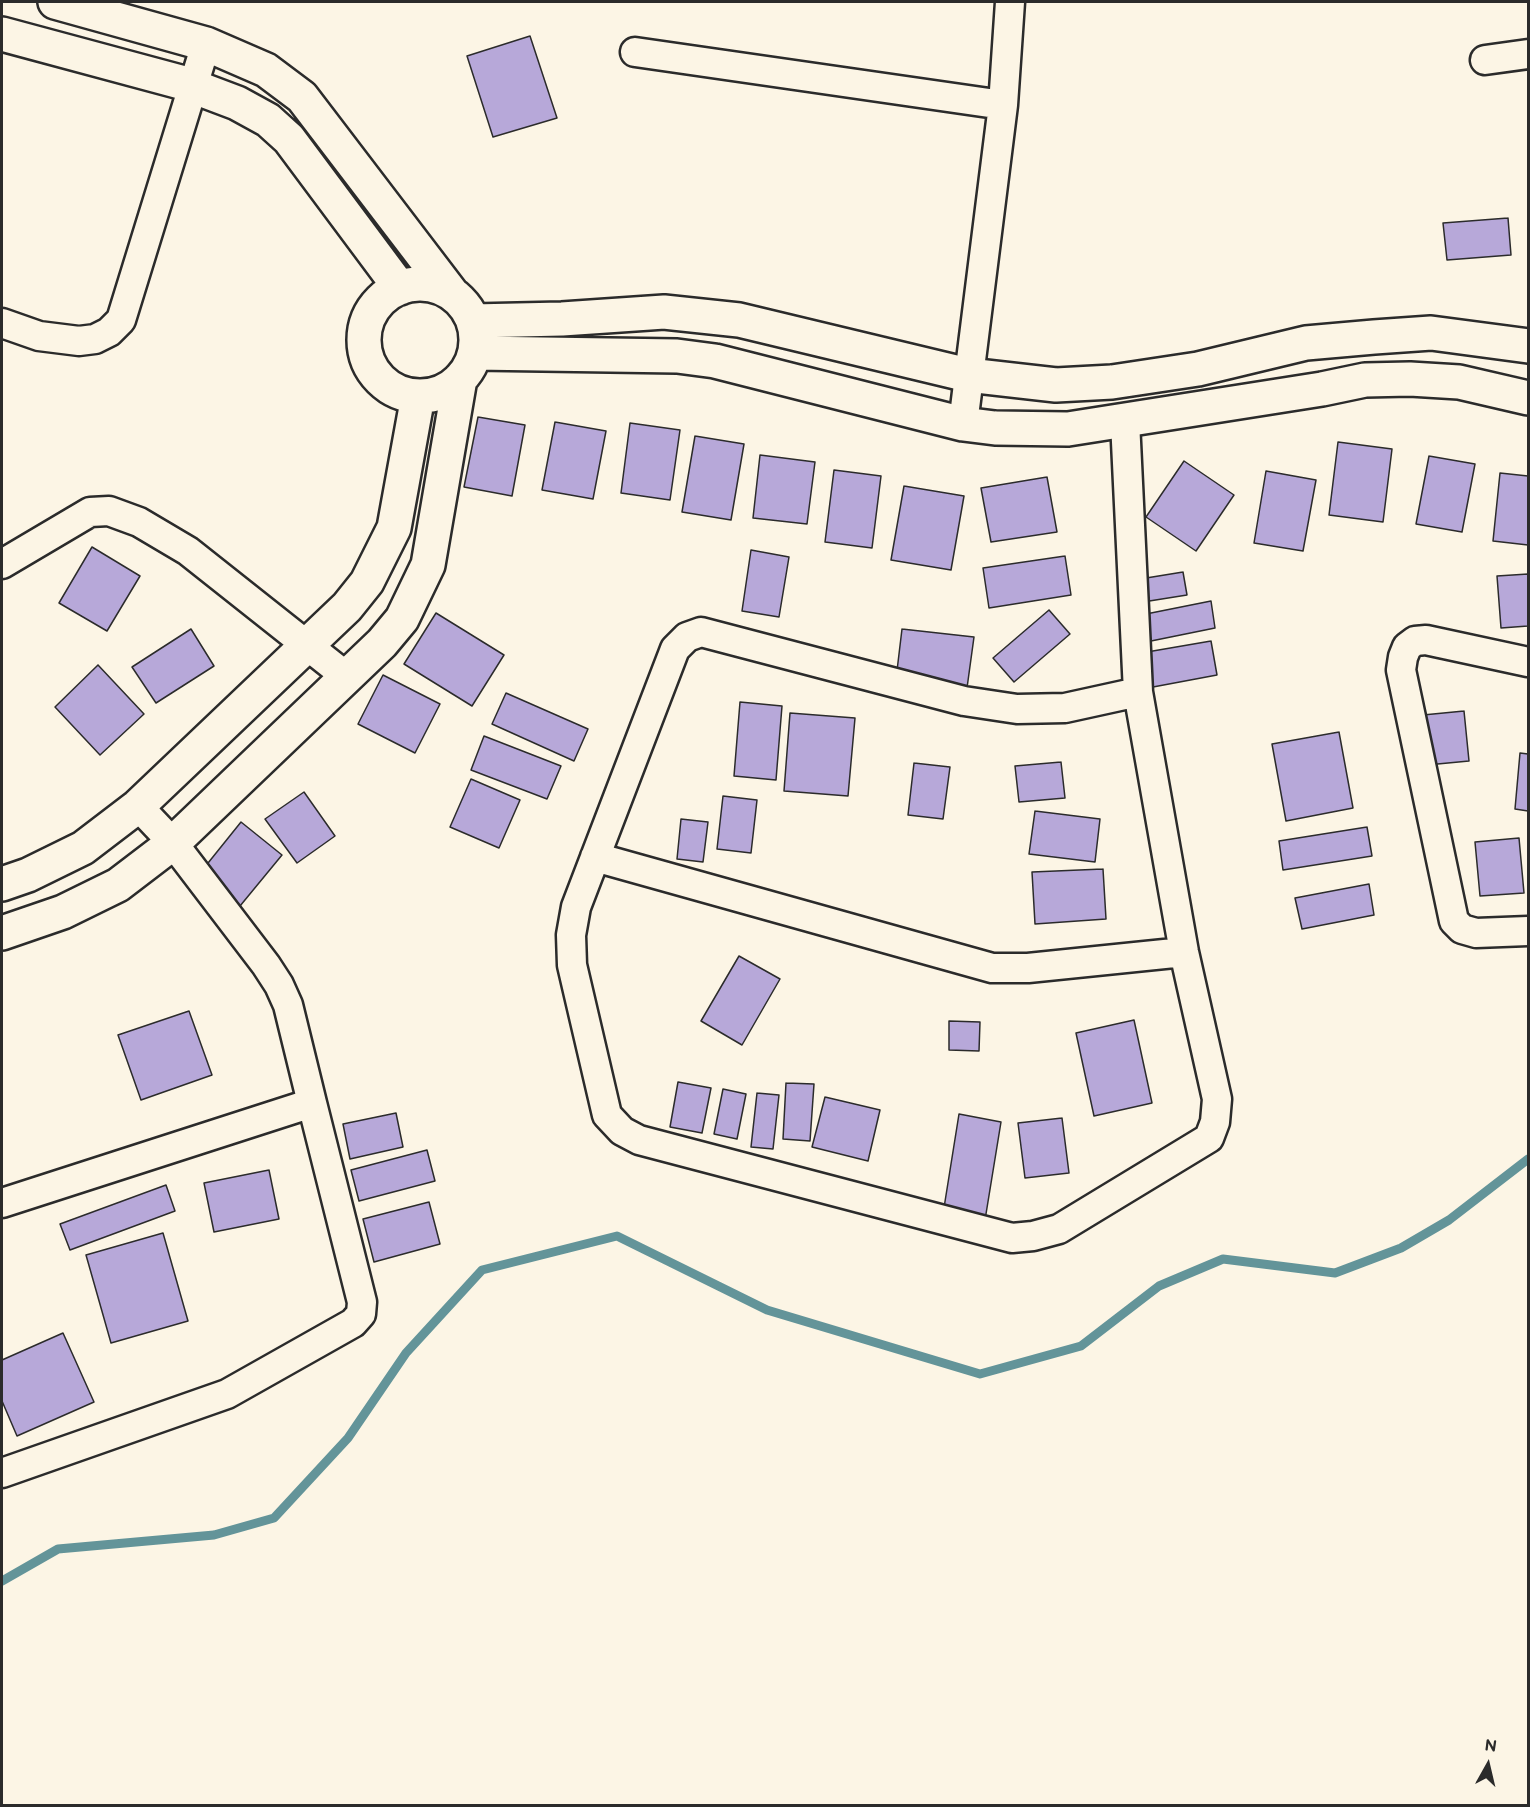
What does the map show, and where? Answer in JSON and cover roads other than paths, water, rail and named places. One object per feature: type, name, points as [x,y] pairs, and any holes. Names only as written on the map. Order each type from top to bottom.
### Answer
[{"type":"street","points":[[2,933],[63,912],[118,885],[173,843],[382,643],[402,619],[428,565],[469,351],[465,306],[453,295],[302,97],[266,70],[206,44],[55,2]]},
{"type":"street","points":[[963,423],[1003,105],[1010,2]]},
{"type":"street","points":[[2,34],[192,86],[237,103],[268,120],[289,139],[400,288]]},
{"type":"street","points":[[2,323],[39,336],[79,341],[95,339],[109,332],[121,320],[206,44]]},
{"type":"street","points":[[636,52],[1003,105]]},
{"type":"street","points":[[1485,60],[1528,54]]},
{"type":"street","points":[[453,295],[437,287],[419,284],[400,288],[387,295],[376,306],[368,319],[364,334],[364,349],[369,364],[383,382],[403,394],[433,395],[448,389],[469,351],[562,319],[664,312],[739,320],[968,375],[1056,385],[1112,382],[1198,369],[1306,343],[1431,333],[1528,346]]},
{"type":"street","points":[[469,351],[676,356],[715,361],[963,423],[996,428],[1068,429],[1322,389],[1365,380],[1410,379],[1459,382],[1528,398]]},
{"type":"street","points":[[2,884],[28,875],[83,848],[138,806],[347,607],[367,582],[394,528],[417,396]]},
{"type":"street","points":[[1125,421],[1138,692],[1184,952],[1217,1099],[1215,1122],[1209,1138],[1059,1229],[1033,1236],[1012,1238],[639,1140],[622,1131],[607,1115],[572,965],[571,935],[576,907],[675,649],[687,637],[702,632],[964,701],[1017,709],[1065,708],[1138,692]]},
{"type":"street","points":[[2,564],[90,512],[109,511],[139,522],[188,552],[347,677]]},
{"type":"street","points":[[1528,662],[1426,640],[1414,641],[1407,647],[1401,670],[1454,921],[1462,929],[1476,933],[1528,931]]},
{"type":"street","points":[[2,1473],[227,1394],[353,1323],[361,1314],[362,1302],[288,1005],[266,965],[173,843],[138,806]]},
{"type":"street","points":[[595,857],[992,968],[1028,968],[1184,952]]},
{"type":"street","points":[[2,1203],[312,1103]]},
{"type":"waterway","points":[[2,1581],[58,1549],[214,1535],[274,1518],[348,1438],[406,1353],[482,1270],[617,1236],[767,1310],[980,1374],[1081,1346],[1159,1286],[1223,1259],[1335,1273],[1401,1248],[1449,1220],[1528,1159]]}]
